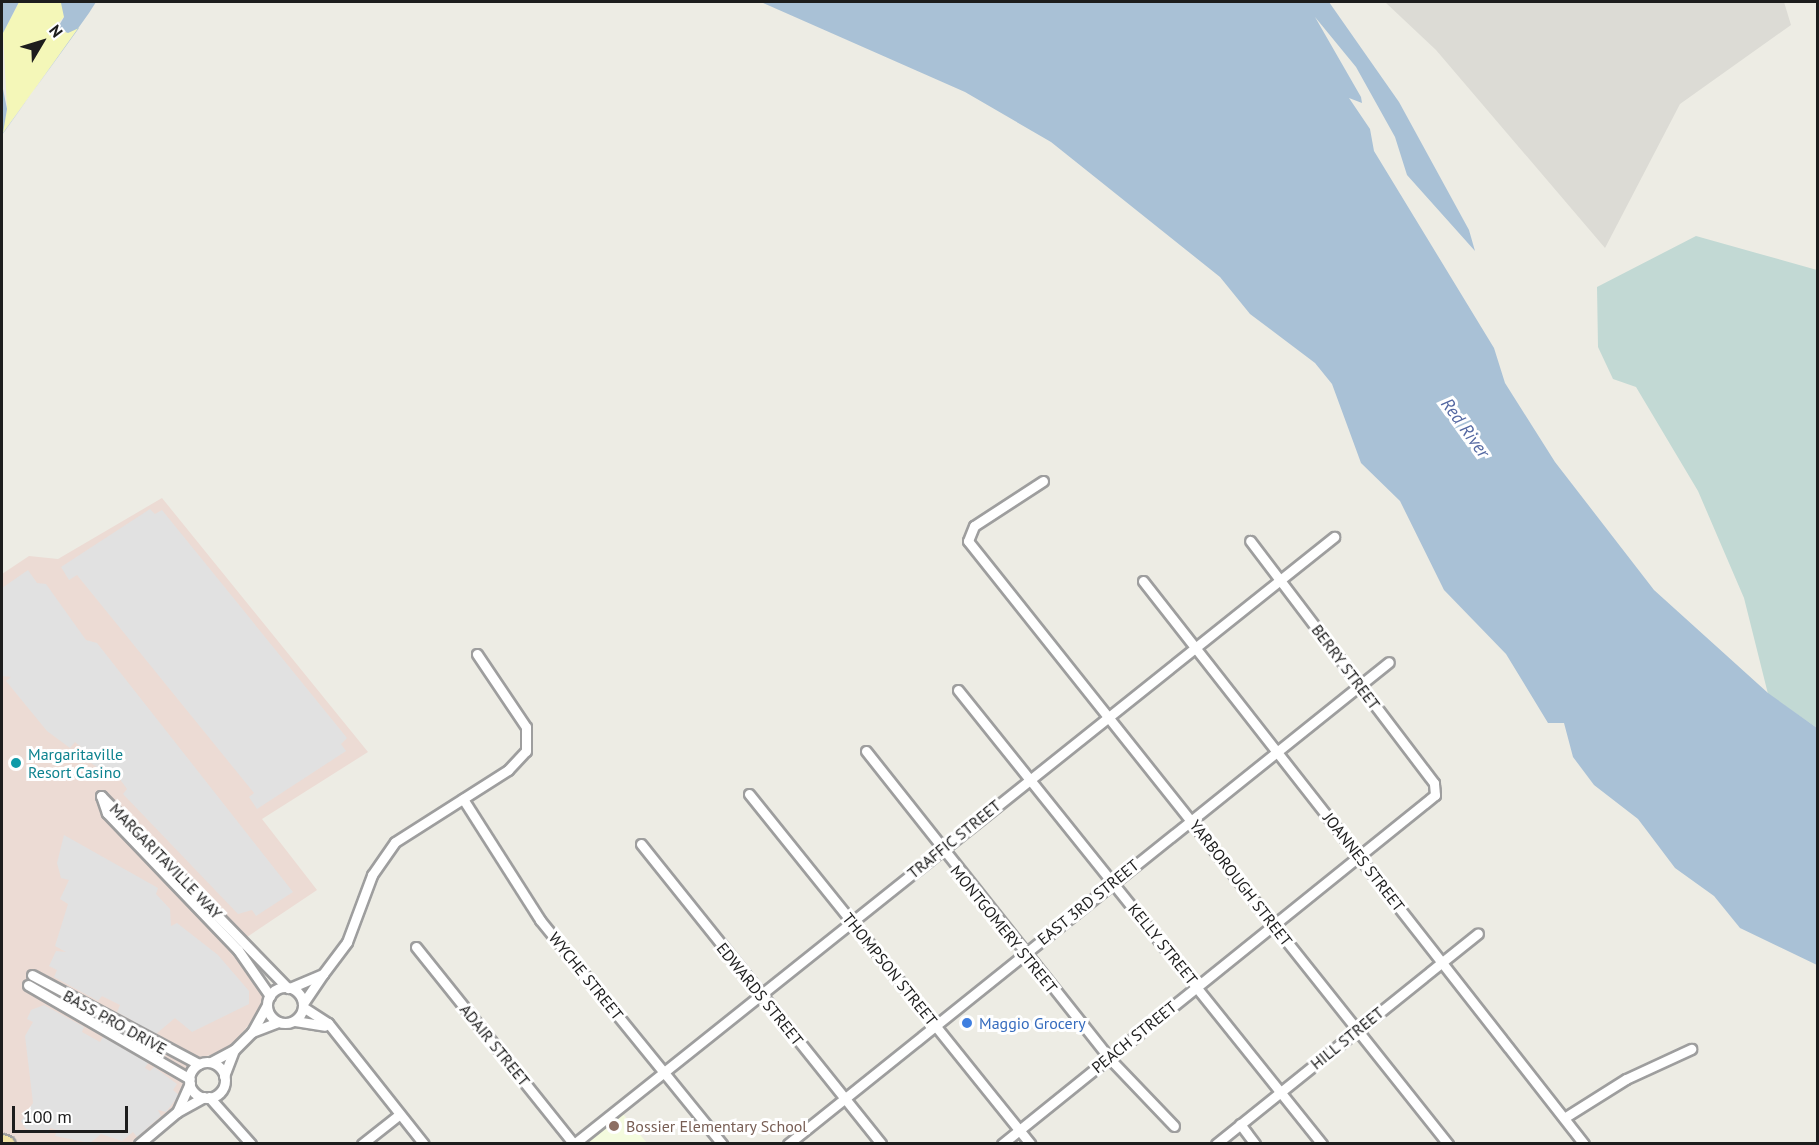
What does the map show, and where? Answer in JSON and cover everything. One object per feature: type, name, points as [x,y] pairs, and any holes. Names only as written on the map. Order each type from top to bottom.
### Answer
[{"type":"main road","points":[[2,1142],[7,1143]]},
{"type":"street","name":"YARBOROUGH STREET","points":[[1043,481],[974,526],[967,537],[1110,713],[1274,925],[1448,1143]]},
{"type":"street","name":"TRAFFIC STREET","points":[[574,1143],[1194,646],[1334,537]]},
{"type":"street","name":"BERRY STREET","points":[[1251,542],[1434,783],[1436,795]]},
{"type":"street","name":"JOANNES STREET","points":[[1143,581],[1584,1143]]},
{"type":"street","points":[[294,1021],[323,974],[347,942],[384,854],[416,824],[463,800],[512,767],[530,740],[477,654]]},
{"type":"street","name":"EAST 3RD STREET","points":[[788,1143],[1112,881],[1389,662]]},
{"type":"street","name":"KELLY STREET","points":[[958,690],[1322,1143]]},
{"type":"street","name":"MONTGOMERY STREET","points":[[866,751],[940,851],[1109,1058],[1174,1126]]},
{"type":"street","name":"THOMPSON STREET","points":[[749,794],[1030,1143]]},
{"type":"street","name":"PEACH STREET","points":[[1002,1143],[1436,795]]},
{"type":"street","name":"MARGARITAVILLE WAY","points":[[269,999],[238,951],[107,813],[101,796],[289,988]]},
{"type":"street","name":"WYCHE STREET","points":[[463,800],[540,920],[722,1143]]},
{"type":"street","name":"EDWARDS STREET","points":[[641,844],[881,1143]]},
{"type":"street","name":"HILL STREET","points":[[1216,1143],[1478,933]]},
{"type":"street","name":"ADAIR STREET","points":[[416,947],[574,1143]]},
{"type":"street","points":[[177,1112],[200,1064],[211,1062],[234,1050],[252,1032],[269,999],[323,974]]},
{"type":"street","name":"BASS PRO DRIVE","points":[[32,975],[200,1064]]},
{"type":"street","name":"BASS PRO DRIVE","points":[[28,985],[190,1081]]},
{"type":"street","points":[[289,988],[303,1006],[336,1035],[424,1143]]},
{"type":"street","points":[[269,999],[278,1022]]},
{"type":"street","points":[[252,1032],[278,1022],[294,1021],[317,1022],[336,1035]]},
{"type":"street","points":[[1564,1118],[1626,1078],[1691,1049]]},
{"type":"street","points":[[232,1120],[223,1087],[224,1076],[234,1050]]},
{"type":"street","points":[[211,1062],[224,1076]]},
{"type":"street","points":[[190,1081],[232,1120],[251,1143]]},
{"type":"street","points":[[139,1143],[177,1112],[223,1087]]},
{"type":"street","points":[[362,1143],[400,1114]]},
{"type":"street","points":[[1240,1124],[1256,1143]]},
{"type":"shaded area","points":[[1385,2],[1784,2],[1791,25],[1680,104],[1605,248],[1436,50]]},
{"type":"shaded area","points":[[1696,236],[1817,270],[1817,728],[1768,694],[1744,598],[1698,491],[1636,387],[1613,379],[1598,347],[1597,287]]},
{"type":"shaded area","points":[[162,498],[368,752],[262,819],[317,890],[232,947],[263,990],[262,1009],[227,1051],[194,1059],[174,1108],[133,1143],[2,1144],[2,574],[29,556],[58,559]]},
{"type":"shaded area","points":[[150,509],[155,514],[162,510],[347,738],[341,744],[346,751],[257,809],[249,797],[254,793],[77,575],[69,580],[61,567]]},
{"type":"shaded area","points":[[28,570],[37,583],[46,584],[86,640],[97,643],[293,892],[256,916],[252,910],[238,914],[123,794],[127,789],[114,771],[109,776],[77,753],[81,747],[75,742],[70,748],[47,731],[6,681],[11,677],[2,676],[2,588]]},
{"type":"shaded area","points":[[64,835],[158,888],[156,894],[170,909],[171,926],[177,923],[218,955],[249,991],[249,1004],[192,1032],[175,1018],[156,1034],[117,1012],[120,1005],[102,996],[98,1001],[54,977],[57,970],[49,966],[56,951],[66,952],[55,946],[68,904],[60,899],[69,880],[61,878],[57,863]]},
{"type":"shaded area","points":[[44,1005],[84,1027],[82,1032],[100,1042],[103,1037],[148,1063],[145,1068],[150,1071],[154,1067],[177,1084],[173,1090],[179,1095],[166,1112],[158,1110],[161,1116],[137,1137],[133,1132],[122,1141],[101,1134],[90,1143],[55,1136],[57,1130],[50,1128],[48,1134],[26,1129],[21,1121],[33,1103],[25,1036],[33,1022],[27,1019],[31,1010]]},
{"type":"shaded area","name":"Bossier Elementary School","points":[[618,1108],[647,1143],[574,1144]]},
{"type":"sand","points":[[19,2],[63,2],[64,17],[57,24],[68,33],[80,26],[2,134],[7,109],[3,33]]},
{"type":"water","points":[[2,2],[19,2],[3,33],[2,58]]},
{"type":"water","points":[[96,2],[89,13],[78,28],[68,33],[57,29],[64,17],[61,3]]},
{"type":"water","name":"Red River","points":[[761,2],[1329,2],[1399,102],[1469,230],[1475,251],[1407,175],[1395,137],[1356,67],[1315,17],[1361,97],[1362,103],[1349,98],[1370,129],[1374,151],[1494,348],[1505,383],[1555,462],[1654,590],[1768,693],[1817,728],[1817,965],[1740,928],[1714,896],[1675,868],[1638,819],[1594,785],[1573,757],[1564,723],[1548,723],[1506,654],[1444,590],[1400,501],[1361,463],[1332,384],[1315,363],[1250,314],[1220,277],[1051,142],[965,92]]},
{"type":"water","points":[[78,28],[79,28],[32,93]]},
{"type":"water","points":[[2,84],[7,109],[3,133],[32,93],[2,135]]},
{"type":"place","name":"Margaritaville Resort Casino","points":[[16,763]]},
{"type":"place","name":"Maggio Grocery","points":[[967,1023]]},
{"type":"place","name":"Bossier Elementary School","points":[[614,1126]]}]
